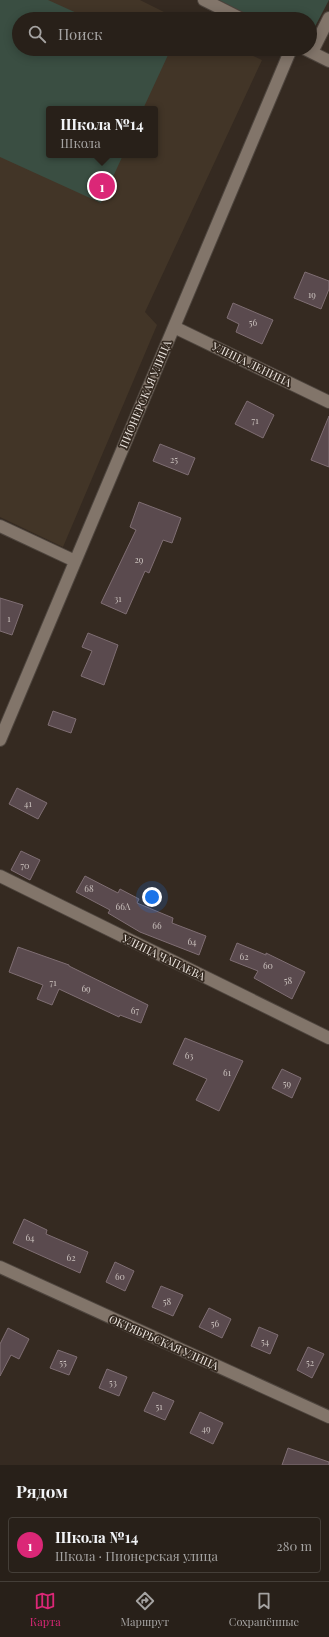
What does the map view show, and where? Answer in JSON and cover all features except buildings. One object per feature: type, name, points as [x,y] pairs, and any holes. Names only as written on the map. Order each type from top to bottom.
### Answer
[{"type":"street","points":[[204,0],[228,12]]},
{"type":"street","points":[[317,36],[329,18]]},
{"type":"street","points":[[317,55],[329,61]]},
{"type":"street","name":"ПИОНЕРСКАЯ УЛИЦА","points":[[0,740],[288,56]]},
{"type":"street","name":"УЛИЦА ЛЕНИНА","points":[[174,327],[329,402]]},
{"type":"street","points":[[0,526],[75,561]]},
{"type":"street","name":"УЛИЦА ЧАПАЕВА","points":[[0,876],[329,1038]]},
{"type":"street","name":"ОКТЯБРЬСКАЯ УЛИЦА","points":[[0,1267],[329,1416]]},
{"type":"shaded area","points":[[0,0],[140,0],[164,12],[12,12],[12,56],[254,56],[262,60],[145,312],[157,325],[63,547],[0,517]]},
{"type":"green space","points":[[0,0],[48,0],[75,12],[12,12],[12,56],[168,56],[144,106],[46,106],[46,158],[122,158],[101,203],[0,157]]},
{"type":"green space","points":[[219,0],[329,0],[317,23],[317,12],[242,12]]},
{"type":"place","name":"Школа №14","points":[[102,186]]}]
